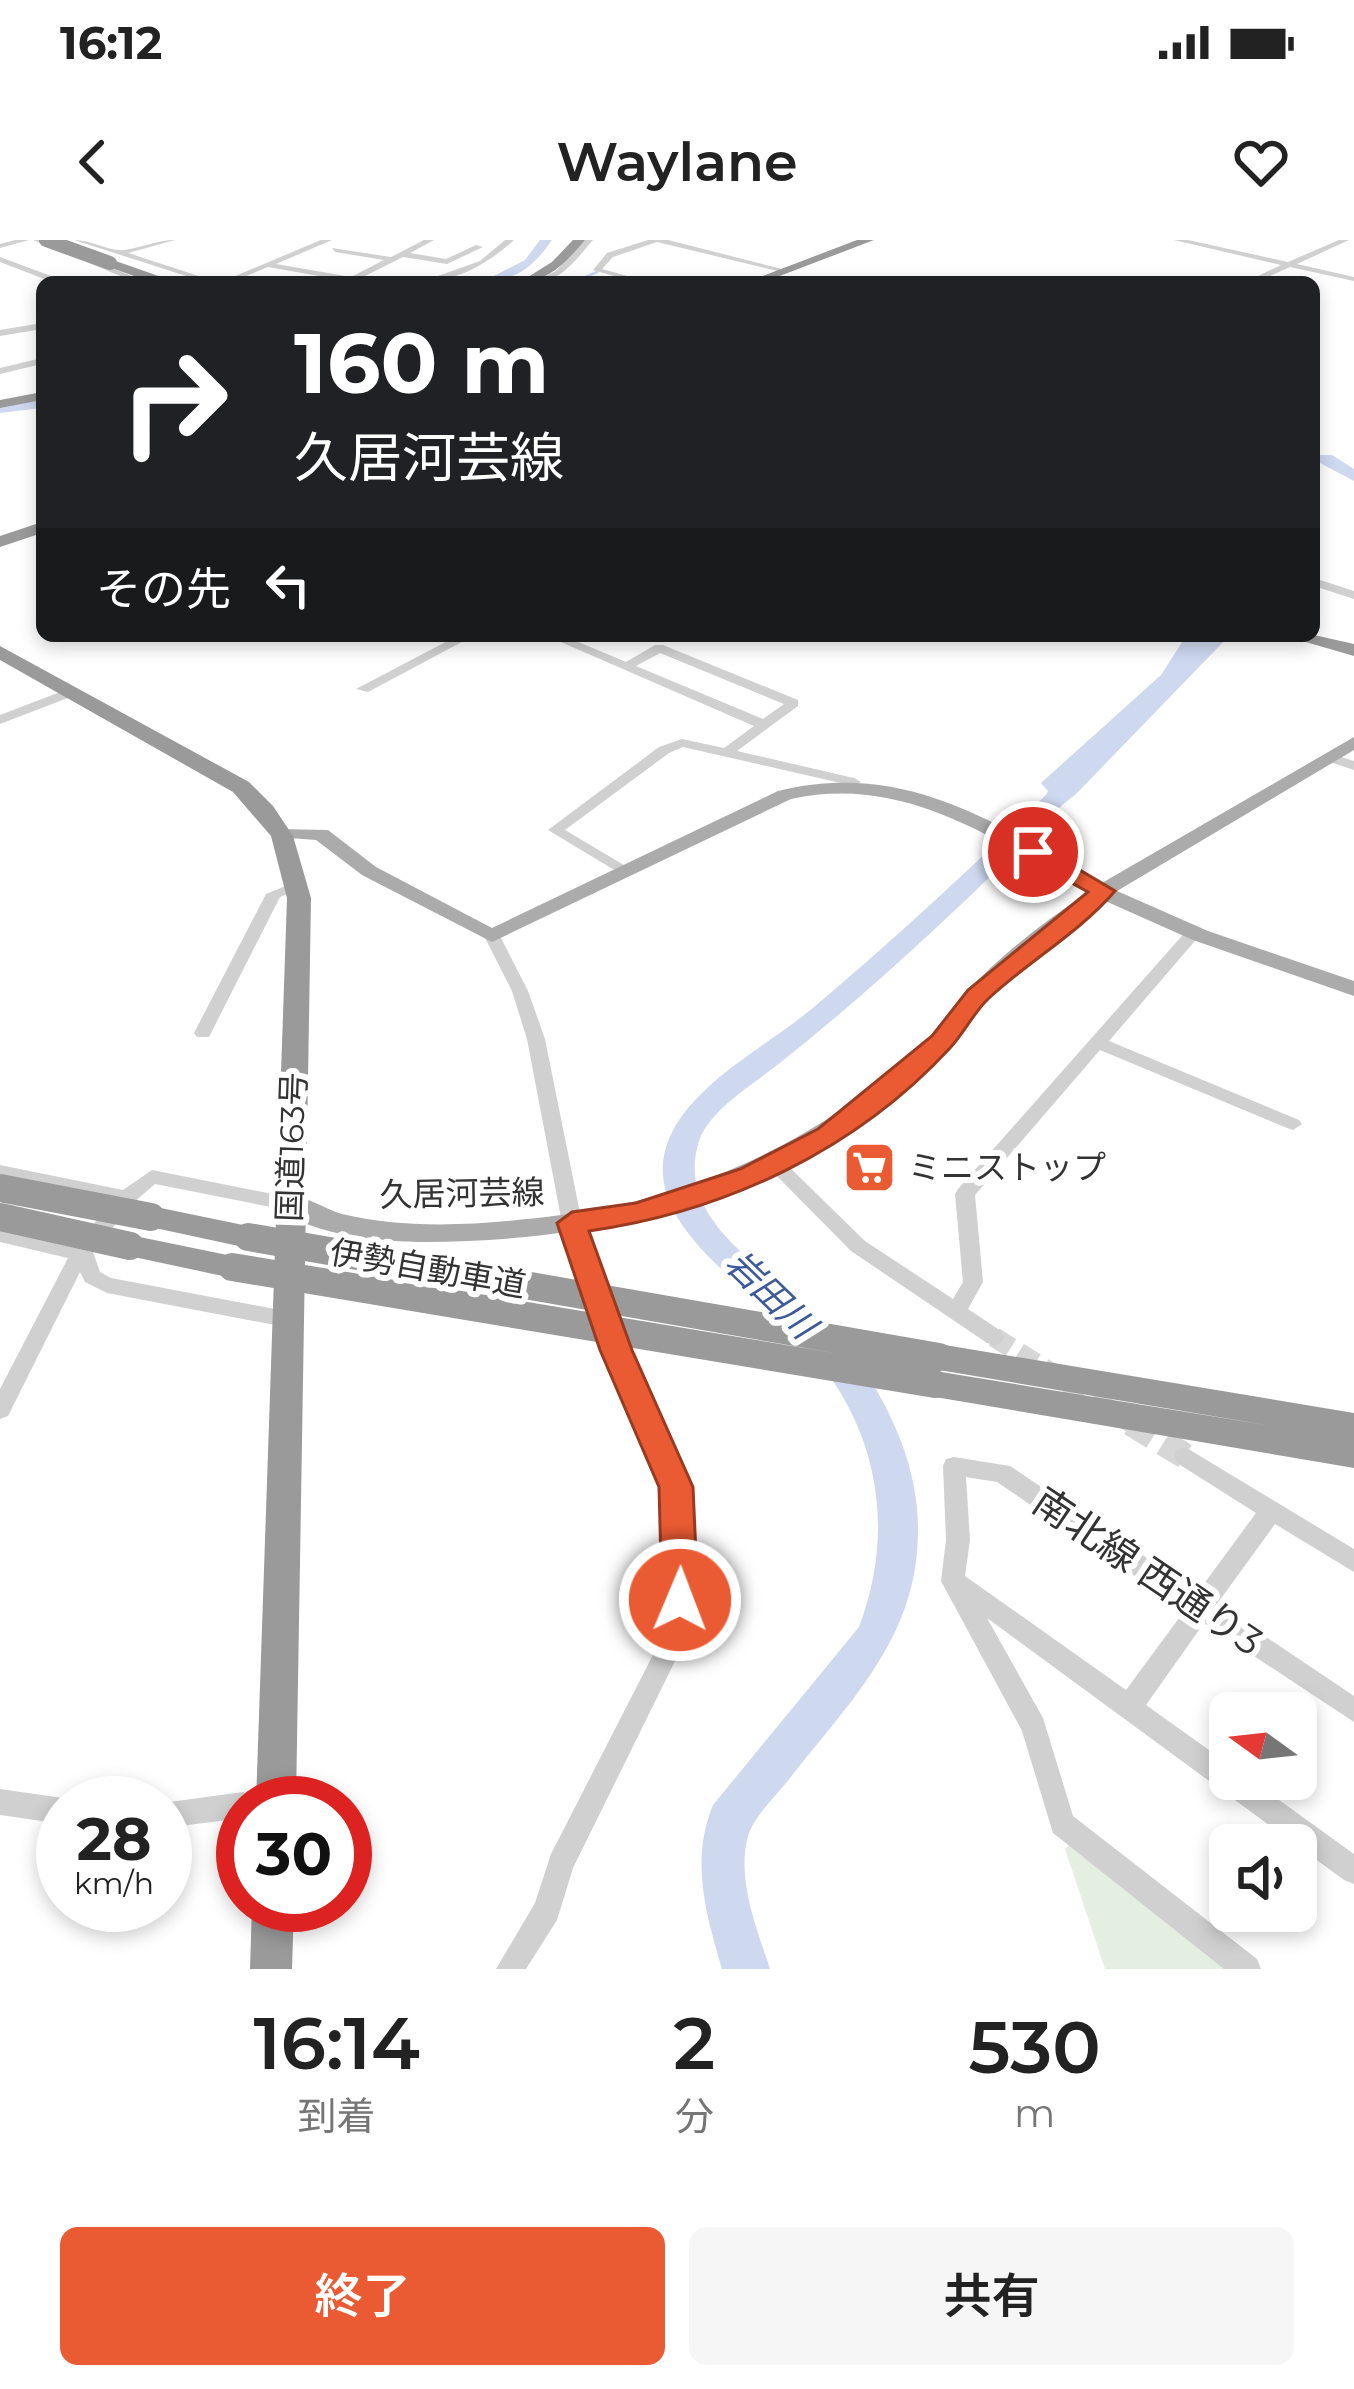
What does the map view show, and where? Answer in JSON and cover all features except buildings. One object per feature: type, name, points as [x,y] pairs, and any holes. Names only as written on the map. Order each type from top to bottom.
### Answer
[{"type":"highway","points":[[46,240],[141,276]]},
{"type":"highway","points":[[537,276],[556,265],[579,240]]},
{"type":"highway","points":[[772,276],[868,240]]},
{"type":"highway","points":[[0,404],[36,397]]},
{"type":"highway","points":[[0,542],[36,529]]},
{"type":"highway","points":[[1320,642],[1354,650]]},
{"type":"highway","name":"国道163号","points":[[0,652],[241,787],[284,832],[298,886],[291,1204],[264,1776]]},
{"type":"highway","name":"伊勢自動車道","points":[[0,1188],[1354,1454]]},
{"type":"highway","name":"伊勢自動車道","points":[[0,1217],[232,1267],[1354,1427]]},
{"type":"highway","points":[[271,1969],[272,1932]]},
{"type":"main road","name":"久居河芸線","points":[[291,1204],[323,1221],[386,1230],[482,1231],[582,1222],[667,1206],[762,1170],[828,1136],[879,1097],[941,1042],[976,995],[1103,891],[1354,742]]},
{"type":"main road","points":[[284,832],[321,834],[370,871],[492,935],[784,796],[854,782],[898,791],[1194,932],[1354,989]]},
{"type":"street","points":[[0,246],[25,240]]},
{"type":"street","points":[[37,240],[128,276]]},
{"type":"street","points":[[78,240],[194,276]]},
{"type":"street","points":[[87,260],[170,240]]},
{"type":"street","points":[[240,276],[328,240]]},
{"type":"street","points":[[357,276],[430,240]]},
{"type":"street","points":[[459,243],[497,247],[507,240]]},
{"type":"street","points":[[445,276],[478,266],[507,240]]},
{"type":"street","points":[[552,276],[589,240]]},
{"type":"street","points":[[620,276],[597,270],[604,259],[657,240],[787,271]]},
{"type":"street","points":[[1178,240],[1354,279]]},
{"type":"street","points":[[1264,276],[1345,240]]},
{"type":"street","points":[[382,246],[421,269]]},
{"type":"street","points":[[335,250],[447,262],[479,247]]},
{"type":"street","points":[[125,254],[170,276]]},
{"type":"street","points":[[0,260],[43,276]]},
{"type":"street","points":[[267,265],[327,276]]},
{"type":"street","points":[[100,276],[94,274],[105,266]]},
{"type":"street","points":[[598,276],[608,273]]},
{"type":"street","points":[[0,333],[36,327]]},
{"type":"street","points":[[0,370],[36,362]]},
{"type":"street","points":[[1320,584],[1354,595]]},
{"type":"street","points":[[363,689],[455,642]]},
{"type":"street","points":[[567,642],[762,724]]},
{"type":"street","points":[[626,667],[659,648],[793,703],[728,752]]},
{"type":"street","points":[[0,720],[68,693]]},
{"type":"street","points":[[626,871],[555,830],[664,750],[682,743],[854,782]]},
{"type":"street","points":[[1329,757],[1354,766]]},
{"type":"street","points":[[203,1033],[274,894],[298,886]]},
{"type":"street","points":[[956,1313],[973,1282],[965,1194],[1101,1044],[1194,932]]},
{"type":"street","points":[[492,935],[520,991],[536,1039],[616,1350],[676,1487],[680,1600],[669,1649],[561,1864],[547,1910],[510,1969]]},
{"type":"street","points":[[1101,1044],[1292,1124]]},
{"type":"street","points":[[762,1170],[858,1246],[994,1337]]},
{"type":"street","points":[[0,1172],[123,1197]]},
{"type":"street","points":[[0,1410],[84,1254],[123,1197],[152,1177],[291,1204]]},
{"type":"street","points":[[0,1235],[84,1254]]},
{"type":"street","points":[[84,1254],[92,1277],[107,1285],[285,1319]]},
{"type":"street","points":[[1185,1456],[1354,1562]]},
{"type":"street","name":"南北線 西通り3","points":[[953,1581],[958,1540],[954,1466],[1002,1473],[1354,1710]]},
{"type":"street","points":[[1129,1708],[1271,1510]]},
{"type":"street","points":[[953,1581],[1354,1870]]},
{"type":"street","points":[[953,1581],[1034,1727],[1062,1824],[1247,1969]]},
{"type":"street","points":[[0,1802],[36,1807]]},
{"type":"green space","points":[[1069,1845],[1227,1969],[1105,1969],[1065,1849]]},
{"type":"water","points":[[1182,642],[1223,642],[1076,794],[1032,829],[1048,791],[1041,783],[1161,675]]},
{"type":"waterway","points":[[502,276],[530,263],[546,240]]},
{"type":"waterway","points":[[588,276],[597,272]]},
{"type":"waterway","points":[[0,408],[36,404]]},
{"type":"waterway","points":[[1326,459],[1354,476]]},
{"type":"waterway","name":"岩田川","points":[[746,1969],[726,1905],[723,1850],[729,1821],[875,1638],[891,1594],[899,1549],[898,1505],[889,1461],[851,1379],[824,1343],[729,1259],[697,1224],[682,1176],[685,1138],[717,1100],[883,961],[1063,791]]},
{"type":"tunnel","points":[[994,1337],[1136,1426]]},
{"type":"tunnel","points":[[1131,1423],[1185,1456]]},
{"type":"place","name":"ミニストップ","points":[[869,1167]]},
{"type":"route","points":[[680,1600],[676,1487],[616,1350],[572,1223],[637,1214],[750,1177],[828,1136],[879,1097],[941,1042],[976,995],[1103,891],[1033,852]]}]
